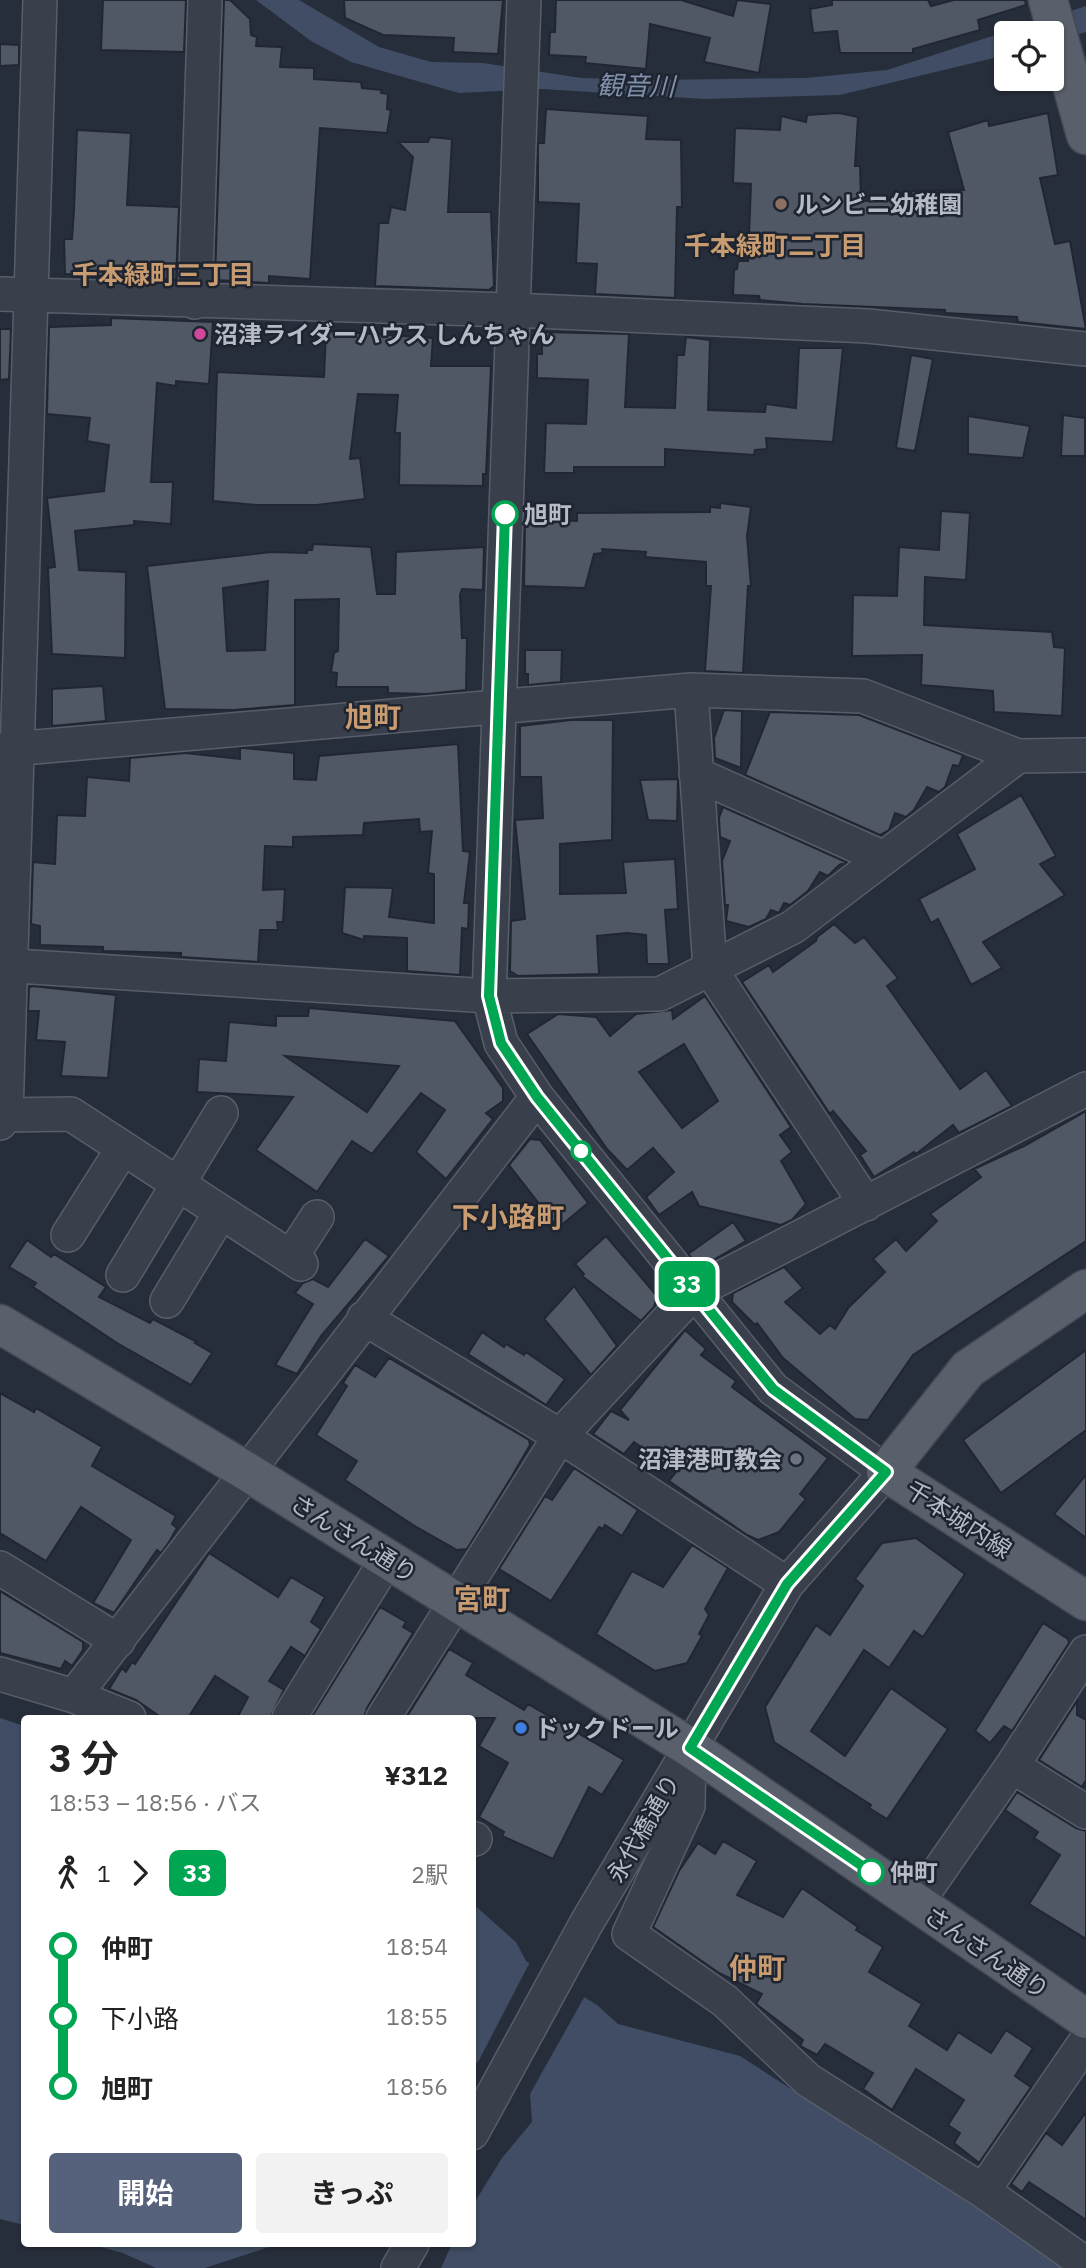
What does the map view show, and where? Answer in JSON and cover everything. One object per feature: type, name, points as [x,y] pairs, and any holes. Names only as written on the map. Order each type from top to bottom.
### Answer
[{"type":"main road","points":[[1064,42],[1086,135]]},
{"type":"main road","name":"千本城内線","points":[[1086,1289],[968,1369],[886,1472],[1086,1601]]},
{"type":"main road","name":"さんさん通り","points":[[0,1324],[246,1471],[690,1748],[1086,2019]]},
{"type":"street","points":[[40,0],[16,295],[3,1119],[71,1114],[296,1261],[317,1217]]},
{"type":"street","points":[[195,302],[205,0]]},
{"type":"street","points":[[524,0],[489,996],[501,1043],[537,1097],[773,1389],[886,1472]]},
{"type":"street","points":[[16,295],[513,310],[868,326],[1086,349]]},
{"type":"street","points":[[8,750],[691,691],[863,696],[1018,756],[1086,755]]},
{"type":"street","points":[[691,691],[710,969],[866,1203]]},
{"type":"street","points":[[5,965],[489,996],[660,994],[793,927],[1018,756]]},
{"type":"street","points":[[696,774],[884,858]]},
{"type":"street","points":[[385,1715],[560,1436],[694,1292],[1086,1089]]},
{"type":"street","points":[[74,1696],[537,1097]]},
{"type":"street","points":[[123,1275],[221,1113]]},
{"type":"street","points":[[68,1235],[123,1148]]},
{"type":"street","points":[[167,1301],[221,1212]]},
{"type":"street","points":[[365,1318],[560,1436],[787,1584]]},
{"type":"street","name":"永代橋通り","points":[[476,2126],[586,1924],[787,1584],[886,1472]]},
{"type":"street","points":[[291,1715],[387,1559]]},
{"type":"street","points":[[0,1568],[118,1641]]},
{"type":"street","points":[[916,1904],[1012,1766],[1086,1652]]},
{"type":"street","points":[[0,1674],[74,1696],[122,1715]]},
{"type":"street","points":[[690,1748],[688,1806],[629,1934],[724,2001],[808,2080],[983,2191],[1086,2264]]},
{"type":"street","points":[[1012,1766],[1086,1812]]},
{"type":"street","points":[[983,2191],[1086,2041]]},
{"type":"street","points":[[398,2268],[410,2247]]},
{"type":"water","name":"観音川","points":[[256,0],[299,0],[379,47],[431,62],[483,63],[581,78],[806,78],[887,70],[994,36],[994,58],[840,95],[705,99],[542,89],[459,93],[351,62],[311,41]]},
{"type":"water","points":[[1086,6],[1086,32],[1064,38],[1064,21],[1039,21]]},
{"type":"water","points":[[0,1718],[21,1725],[21,2224],[0,2219]]},
{"type":"water","points":[[476,1907],[516,1942],[526,1961],[597,2005],[618,2024],[740,2056],[1070,2268],[440,2268],[397,2247],[476,2247]]},
{"type":"water","points":[[100,2247],[269,2247],[205,2268],[156,2268],[123,2253]]},
{"type":"pier","points":[[531,1960],[586,1994],[530,2094],[532,2122],[502,2158],[476,2200],[476,2063]]},
{"type":"pier","points":[[394,2247],[451,2247],[441,2268],[432,2268]]},
{"type":"building","points":[[103,0],[186,0],[184,52],[101,50]]},
{"type":"building","points":[[224,0],[230,0],[250,19],[251,35],[257,37],[256,46],[282,47],[280,67],[314,68],[314,79],[361,82],[362,88],[382,90],[381,93],[388,94],[387,109],[391,110],[387,133],[320,128],[310,279],[269,276],[269,283],[215,280]]},
{"type":"building","points":[[344,0],[503,0],[498,54],[453,52],[454,38],[383,35],[345,18]]},
{"type":"building","points":[[556,0],[681,0],[733,16],[737,0],[771,4],[759,73],[704,62],[710,38],[650,24],[646,69],[585,63],[586,57],[549,55],[550,32],[555,32]]},
{"type":"building","points":[[832,0],[928,0],[931,6],[954,0],[1025,0],[1026,5],[978,20],[980,30],[913,49],[913,53],[840,53],[837,31],[813,33],[810,9],[832,5]]},
{"type":"building","points":[[0,44],[19,45],[19,65],[0,66]]},
{"type":"building","points":[[546,109],[648,116],[646,139],[681,140],[682,207],[677,207],[675,298],[595,294],[597,264],[576,263],[579,204],[538,202],[538,143],[544,143]]},
{"type":"building","points":[[839,113],[858,117],[855,166],[860,166],[861,201],[910,200],[912,191],[964,190],[948,132],[988,120],[989,126],[1048,113],[1058,175],[1040,178],[1055,244],[1070,241],[1086,329],[1018,322],[1017,317],[945,313],[945,310],[803,304],[760,300],[759,296],[733,295],[734,270],[737,269],[738,261],[748,261],[751,184],[733,183],[735,128],[780,130],[781,116],[806,122],[807,115]]},
{"type":"building","points":[[77,130],[131,133],[127,205],[179,207],[176,280],[65,274],[64,239],[72,239]]},
{"type":"building","points":[[430,137],[452,139],[448,212],[491,212],[494,286],[489,290],[375,286],[379,223],[388,223],[391,207],[405,210],[413,157],[398,142],[428,142]]},
{"type":"building","points":[[111,318],[213,322],[209,384],[176,381],[176,386],[157,383],[151,482],[173,482],[171,524],[134,521],[134,525],[75,531],[79,570],[126,572],[125,658],[52,654],[48,568],[55,567],[47,498],[104,491],[109,445],[87,441],[90,418],[47,414],[49,327],[111,325]]},
{"type":"building","points":[[0,329],[11,329],[9,379],[0,380]]},
{"type":"building","points":[[326,331],[433,338],[431,366],[491,366],[486,474],[483,474],[483,486],[399,485],[400,433],[395,433],[398,395],[358,394],[350,459],[360,458],[365,499],[317,505],[256,505],[213,501],[217,372],[324,377]]},
{"type":"building","points":[[542,332],[629,334],[625,407],[675,408],[677,355],[684,355],[686,337],[710,340],[708,410],[765,412],[766,404],[796,408],[799,348],[843,348],[833,442],[766,438],[767,449],[755,450],[754,455],[665,449],[665,467],[574,467],[574,473],[544,473],[546,423],[586,424],[588,380],[537,378],[537,354],[542,354]]},
{"type":"building","points":[[911,355],[933,359],[915,451],[896,448]]},
{"type":"building","points":[[1063,415],[1085,418],[1085,456],[1061,456]]},
{"type":"building","points":[[968,416],[1030,426],[1023,458],[968,454]]},
{"type":"building","points":[[720,503],[751,507],[747,536],[751,586],[748,586],[743,673],[705,671],[711,586],[706,586],[706,562],[645,557],[646,552],[602,549],[603,553],[594,554],[585,588],[524,586],[525,519],[577,521],[577,513],[710,512],[710,507],[720,508]]},
{"type":"building","points":[[941,511],[970,513],[966,580],[925,577],[924,625],[1052,632],[1054,647],[1065,648],[1062,716],[994,712],[993,691],[921,685],[922,655],[852,656],[853,595],[897,596],[899,547],[939,550]]},
{"type":"building","points":[[313,544],[371,547],[377,594],[395,594],[396,552],[484,547],[483,590],[462,589],[460,595],[462,638],[467,638],[466,690],[427,694],[388,693],[388,687],[336,687],[337,673],[331,672],[334,653],[338,651],[339,599],[295,600],[295,705],[233,710],[165,709],[147,566],[271,552],[307,553],[307,550],[312,550]],"holes":[[[268,581],[265,650],[227,651],[223,588]]]},
{"type":"building","points":[[525,650],[562,650],[561,682],[528,685]]},
{"type":"building","points":[[103,686],[106,721],[52,726],[52,689]]},
{"type":"building","points":[[724,710],[742,711],[741,768],[715,758],[714,738]]},
{"type":"building","points":[[770,712],[859,715],[963,755],[959,766],[953,765],[945,787],[939,792],[927,787],[914,810],[906,817],[895,813],[889,830],[880,835],[745,775]]},
{"type":"building","points":[[571,720],[613,720],[612,840],[560,844],[560,894],[626,893],[623,862],[675,859],[678,909],[665,910],[669,964],[647,964],[646,935],[627,933],[597,936],[599,974],[518,976],[510,971],[511,921],[525,919],[515,820],[543,818],[541,777],[520,777],[520,726]]},
{"type":"building","points":[[458,744],[463,851],[470,852],[464,903],[469,903],[468,929],[462,928],[460,975],[407,971],[407,938],[364,936],[364,940],[342,933],[345,887],[393,888],[389,917],[434,923],[434,874],[428,873],[432,831],[420,832],[419,819],[364,823],[363,835],[293,837],[293,847],[265,846],[263,890],[285,889],[283,922],[277,922],[278,930],[260,930],[258,962],[181,957],[181,953],[103,951],[103,947],[40,945],[40,926],[31,924],[33,862],[55,864],[57,815],[85,816],[87,777],[129,781],[130,758],[185,753],[240,759],[240,748],[244,748],[294,753],[294,779],[316,780],[319,756]]},
{"type":"building","points":[[678,779],[677,821],[648,820],[640,780]]},
{"type":"building","points":[[1021,795],[1056,856],[1040,864],[1065,895],[983,942],[1002,968],[971,985],[938,919],[931,923],[919,899],[975,869],[957,834]]},
{"type":"building","points":[[723,807],[846,862],[828,876],[820,872],[808,891],[790,905],[784,903],[779,913],[771,910],[766,919],[749,927],[726,921],[728,905],[725,905],[722,861],[730,841],[720,837],[719,818]]},
{"type":"building","points":[[834,924],[855,943],[864,937],[898,978],[887,986],[960,1089],[986,1070],[1012,1106],[959,1133],[953,1125],[916,1154],[914,1152],[874,1177],[860,1155],[866,1151],[833,1111],[830,1114],[742,982],[769,965],[773,972],[816,941],[817,937]]},
{"type":"building","points":[[32,986],[116,995],[108,1078],[61,1076],[65,1042],[36,1040],[39,1011],[28,1011],[29,988]]},
{"type":"building","points":[[705,996],[791,1127],[780,1135],[792,1152],[781,1161],[806,1204],[792,1220],[781,1225],[699,1206],[692,1192],[659,1215],[646,1197],[674,1172],[653,1148],[627,1170],[607,1149],[527,1034],[558,1014],[596,1017],[610,1036],[636,1014],[672,1010],[673,1019]],"holes":[[[684,1044],[718,1101],[682,1128],[639,1072]]]},
{"type":"building","points":[[309,1008],[455,1021],[503,1088],[503,1101],[486,1113],[493,1119],[446,1179],[416,1152],[445,1110],[421,1093],[372,1154],[352,1141],[317,1192],[256,1150],[293,1097],[197,1092],[199,1059],[226,1061],[229,1022],[276,1026],[276,1016],[308,1016]],"holes":[[[285,1056],[399,1066],[367,1112]]]},
{"type":"building","points":[[1086,1111],[1086,1241],[913,1355],[868,1420],[855,1419],[783,1358],[757,1323],[755,1325],[732,1302],[733,1293],[784,1267],[803,1288],[785,1302],[820,1334],[830,1325],[835,1329],[849,1307],[885,1272],[873,1259],[896,1239],[906,1251],[937,1221],[930,1214],[981,1177],[974,1169],[1024,1146]]},
{"type":"building","points":[[530,1139],[540,1140],[588,1203],[558,1228],[509,1165]]},
{"type":"building","points":[[733,1222],[746,1241],[703,1266],[697,1264],[688,1254]]},
{"type":"building","points":[[606,1236],[657,1296],[654,1307],[641,1321],[582,1276],[584,1274],[575,1264]]},
{"type":"building","points":[[365,1239],[389,1256],[321,1336],[297,1374],[275,1365],[313,1304],[295,1293],[303,1283],[313,1279],[328,1287]]},
{"type":"building","points":[[27,1240],[51,1257],[54,1254],[106,1287],[99,1297],[150,1323],[153,1319],[212,1353],[191,1385],[117,1343],[33,1287],[36,1283],[9,1267]]},
{"type":"building","points":[[574,1286],[617,1346],[591,1375],[544,1319]]},
{"type":"building","points":[[685,1330],[706,1349],[701,1355],[736,1381],[732,1387],[828,1458],[800,1494],[806,1499],[779,1532],[758,1540],[747,1535],[669,1481],[676,1472],[634,1442],[624,1454],[593,1434],[611,1411],[629,1420],[620,1410]]},
{"type":"building","points":[[482,1332],[504,1347],[506,1344],[524,1355],[526,1352],[565,1379],[546,1405],[468,1354]]},
{"type":"building","points":[[1086,1350],[1086,1430],[1001,1493],[963,1440]]},
{"type":"building","points":[[389,1358],[529,1440],[530,1445],[467,1549],[457,1550],[413,1525],[345,1480],[357,1461],[316,1435],[347,1386],[343,1383],[355,1365],[375,1377]]},
{"type":"building","points":[[0,1393],[34,1412],[36,1408],[102,1447],[92,1466],[176,1516],[172,1524],[177,1528],[169,1542],[161,1553],[157,1550],[114,1613],[93,1603],[131,1540],[81,1507],[46,1561],[0,1533]]},
{"type":"building","points":[[574,1468],[638,1510],[622,1536],[605,1525],[603,1529],[599,1527],[551,1601],[499,1569],[545,1496],[552,1500]]},
{"type":"building","points":[[1086,1475],[1086,1538],[1054,1514]]},
{"type":"building","points":[[916,1538],[965,1574],[923,1637],[914,1631],[889,1668],[864,1650],[811,1731],[845,1756],[891,1688],[948,1729],[887,1819],[869,1808],[871,1805],[774,1742],[765,1707],[816,1625],[830,1635],[863,1586],[855,1579],[882,1543]]},
{"type":"building","points":[[692,1545],[728,1568],[705,1609],[709,1615],[699,1634],[702,1636],[687,1663],[655,1671],[596,1634],[632,1571],[663,1587]]},
{"type":"building","points":[[209,1553],[278,1597],[291,1577],[325,1597],[311,1622],[321,1629],[305,1656],[291,1647],[269,1681],[284,1690],[272,1715],[239,1715],[248,1697],[215,1676],[190,1715],[158,1715],[136,1700],[109,1689],[122,1668],[126,1672],[132,1662],[135,1664]]},
{"type":"building","points":[[0,1591],[83,1642],[83,1650],[72,1666],[65,1661],[61,1669],[0,1653]]},
{"type":"building","points":[[380,1607],[406,1622],[403,1627],[413,1633],[365,1715],[313,1715]]},
{"type":"building","points":[[1043,1623],[1068,1639],[1069,1643],[1012,1731],[1004,1726],[990,1743],[975,1731]]},
{"type":"building","points":[[449,1649],[473,1663],[466,1675],[524,1710],[528,1704],[624,1760],[602,1795],[589,1787],[553,1859],[502,1836],[504,1832],[479,1817],[508,1763],[479,1746],[495,1718],[476,1718],[476,1715],[408,1715]]},
{"type":"building","points":[[1077,1701],[1077,1715],[1086,1720],[1086,1780],[1082,1787],[1039,1760]]},
{"type":"building","points":[[1017,1792],[1076,1828],[1086,1831],[1086,1939],[1029,1904],[1060,1855],[1034,1838],[1038,1832],[1005,1810]]},
{"type":"building","points":[[723,1841],[757,1861],[737,1895],[783,1917],[802,1888],[858,1927],[856,1930],[883,1947],[869,1972],[922,2004],[909,2026],[947,2050],[958,2032],[991,2053],[1006,2030],[1033,2048],[1015,2076],[1031,2087],[979,2163],[954,2143],[960,2133],[948,2125],[964,2100],[916,2069],[892,2110],[863,2089],[873,2073],[825,2044],[817,2055],[800,2046],[803,2040],[756,2004],[762,1994],[719,1973],[653,1927],[679,1871],[698,1843],[715,1854]]},
{"type":"building","points":[[1086,2112],[1086,2220],[1029,2182],[1022,2192],[1011,2184],[1046,2133],[1062,2145]]},
{"type":"bus line","name":"33","points":[[505,514],[489,996],[501,1043],[537,1097],[773,1389],[886,1472],[787,1584],[690,1748],[871,1872]]},
{"type":"place","name":"ルンビニ幼稚園","points":[[781,204]]},
{"type":"place","name":"沼津ライダーハウス しんちゃん","points":[[200,334]]},
{"type":"place","name":"旭町","points":[[505,514]]},
{"type":"place","name":"沼津港町教会","points":[[796,1459]]},
{"type":"place","name":"ドックドール","points":[[521,1728]]},
{"type":"place","name":"仲町","points":[[871,1872]]},
{"type":"district","name":"千本緑町二丁目","points":[[775,245]]},
{"type":"district","name":"千本緑町三丁目","points":[[163,274]]},
{"type":"district","name":"旭町","points":[[373,716]]},
{"type":"district","name":"下小路町","points":[[508,1216]]},
{"type":"district","name":"宮町","points":[[482,1598]]},
{"type":"district","name":"仲町","points":[[757,1967]]}]
